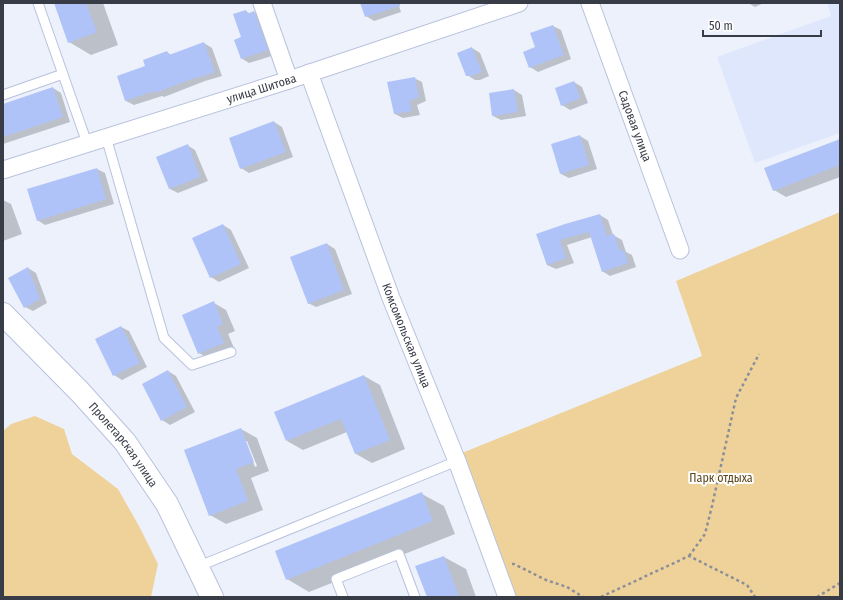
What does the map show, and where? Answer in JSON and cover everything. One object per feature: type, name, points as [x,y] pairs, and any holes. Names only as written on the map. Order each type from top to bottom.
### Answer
[{"type":"street","points":[[262,3],[289,80]]},
{"type":"street","name":"улица Шитова","points":[[3,170],[289,80],[519,3]]},
{"type":"street","name":"Садовая улица","points":[[590,3],[680,250]]},
{"type":"street","name":"Комсомольская улица","points":[[309,73],[392,298],[457,460],[507,597]]},
{"type":"street","name":"Пролетарская улица","points":[[3,314],[80,392],[125,442],[168,504],[212,597]]},
{"type":"lane","points":[[38,3],[87,143]]},
{"type":"lane","points":[[3,95],[63,74]]},
{"type":"lane","points":[[106,137],[164,338],[192,365],[231,352]]},
{"type":"lane","points":[[197,567],[457,460]]},
{"type":"lane","points":[[343,597],[336,579],[400,554],[415,597]]},
{"type":"path","points":[[601,597],[690,556],[705,534],[736,398],[759,354]]},
{"type":"path","points":[[690,556],[747,585],[755,597]]},
{"type":"path","points":[[496,568],[514,564],[546,580],[567,587],[584,597]]},
{"type":"path","points":[[817,597],[840,583]]},
{"type":"shaded area","points":[[827,3],[840,3],[840,133],[755,163],[717,57],[831,16]]},
{"type":"green space","name":"Парк отдыха","points":[[840,212],[840,597],[515,597],[462,453],[702,356],[676,281]]},
{"type":"green space","points":[[35,416],[64,429],[72,454],[118,489],[158,564],[151,597],[3,597],[3,431],[11,424]]},
{"type":"building","points":[[54,3],[86,3],[97,32],[68,43]]},
{"type":"building","points":[[360,3],[400,3],[400,6],[365,17]]},
{"type":"building","points":[[246,10],[247,14],[254,11],[268,50],[241,59],[234,40],[241,37],[233,14]]},
{"type":"building","points":[[553,25],[564,55],[529,68],[523,52],[535,47],[530,33]]},
{"type":"building","points":[[204,42],[215,72],[197,77],[155,93],[154,91],[125,101],[117,76],[145,66],[143,60],[167,51],[169,55]]},
{"type":"building","points":[[472,47],[482,72],[471,76],[466,76],[457,53]]},
{"type":"building","points":[[415,77],[419,97],[409,101],[412,111],[394,114],[387,82]]},
{"type":"building","points":[[574,81],[580,98],[561,106],[555,88]]},
{"type":"building","points":[[53,87],[63,117],[3,137],[3,104]]},
{"type":"building","points":[[514,89],[518,112],[492,116],[489,93]]},
{"type":"building","points":[[274,121],[286,152],[240,169],[229,138]]},
{"type":"building","points":[[580,135],[589,165],[560,174],[551,144]]},
{"type":"building","points":[[840,139],[840,165],[773,191],[764,168]]},
{"type":"building","points":[[188,144],[200,177],[169,189],[156,157]]},
{"type":"building","points":[[97,168],[106,199],[37,221],[27,189]]},
{"type":"building","points":[[600,214],[607,236],[614,234],[620,251],[624,250],[628,263],[602,272],[589,232],[560,240],[566,258],[547,265],[536,234]]},
{"type":"building","points":[[223,224],[241,264],[210,278],[192,238]]},
{"type":"building","points":[[327,243],[344,290],[308,304],[290,257]]},
{"type":"building","points":[[28,267],[40,299],[24,308],[8,278]]},
{"type":"building","points":[[214,301],[223,324],[217,327],[224,343],[198,354],[182,315]]},
{"type":"building","points":[[121,326],[140,363],[113,376],[95,339]]},
{"type":"building","points":[[168,370],[187,407],[161,421],[142,384]]},
{"type":"building","points":[[364,375],[390,440],[355,454],[341,419],[286,441],[274,412]]},
{"type":"building","points":[[241,428],[254,462],[236,469],[248,501],[209,516],[184,450]]},
{"type":"building","points":[[422,492],[433,521],[286,580],[275,551]]},
{"type":"building","points":[[444,556],[459,597],[427,597],[415,566]]}]
